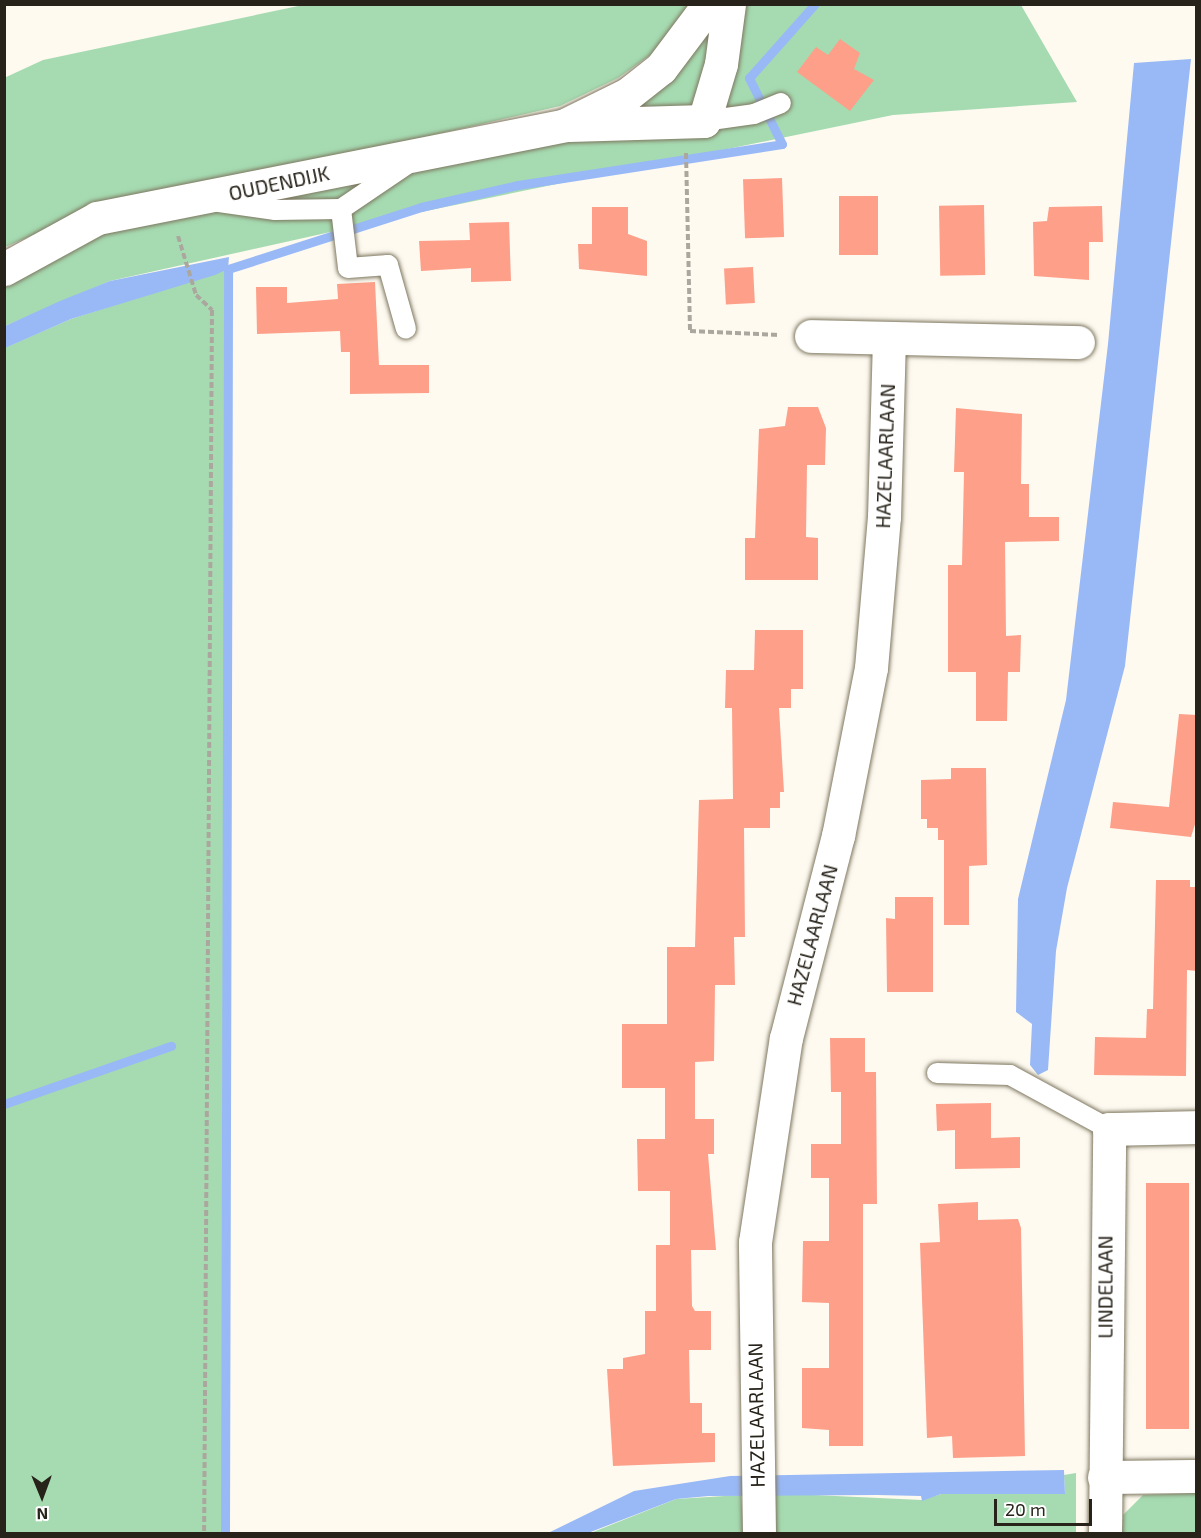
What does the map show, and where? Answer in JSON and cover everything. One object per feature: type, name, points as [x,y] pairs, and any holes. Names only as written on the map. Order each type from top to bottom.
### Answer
[{"type":"street","name":"OUDENDIJK","points":[[565,125],[628,94],[661,68],[709,4]]},
{"type":"street","points":[[694,133],[721,64],[729,4]]},
{"type":"street","name":"OUDENDIJK","points":[[4,269],[97,218],[201,199],[426,152],[565,125],[694,133]]},
{"type":"street","points":[[811,336],[1078,342]]},
{"type":"street","name":"HAZELAARLAAN","points":[[759,1533],[755,1242],[767,1136],[809,936],[856,758],[871,668],[884,517],[889,338]]},
{"type":"street","points":[[1109,1129],[1197,1127]]},
{"type":"street","name":"LINDELAAN","points":[[1105,1533],[1109,1129]]},
{"type":"street","points":[[1104,1477],[1197,1476]]},
{"type":"lane","points":[[694,133],[781,103]]},
{"type":"lane","points":[[343,223],[426,152]]},
{"type":"lane","points":[[201,199],[343,223]]},
{"type":"lane","points":[[343,223],[348,268],[388,265],[406,329]]},
{"type":"lane","points":[[937,1073],[1010,1075],[1109,1129]]},
{"type":"path","points":[[694,133],[686,170],[690,331],[811,336]]},
{"type":"path","points":[[186,261],[196,295],[212,310],[204,1533]]},
{"type":"green space","points":[[303,5],[691,5],[660,48],[618,78],[560,106],[73,218],[5,247],[4,78],[43,60]]},
{"type":"green space","points":[[728,5],[1021,5],[1077,102],[893,115],[416,213],[110,281],[5,326],[5,276],[110,230],[591,125]]},
{"type":"green space","points":[[228,269],[225,1533],[5,1533],[4,348],[71,319]]},
{"type":"green space","points":[[1076,1473],[1076,1533],[773,1533],[771,1493],[922,1500],[941,1494],[1065,1493],[1064,1475]]},
{"type":"green space","points":[[1196,1493],[1196,1533],[1122,1533],[1123,1515],[1143,1495]]},
{"type":"green space","points":[[741,1495],[744,1533],[588,1534],[676,1499]]},
{"type":"water","points":[[1191,59],[1125,666],[1067,888],[1056,951],[1048,1070],[1038,1075],[1030,1065],[1032,1024],[1016,1012],[1018,899],[1066,700],[1108,344],[1134,63]]},
{"type":"water","points":[[229,257],[228,269],[215,275],[71,319],[5,348],[5,326],[60,301],[110,281]]},
{"type":"water","points":[[1064,1470],[1065,1494],[941,1494],[922,1501],[921,1496],[709,1496],[676,1499],[588,1533],[546,1534],[634,1491],[730,1476]]},
{"type":"building","points":[[840,39],[860,53],[854,69],[874,80],[850,111],[797,72],[816,47],[828,55]]},
{"type":"building","points":[[782,178],[784,237],[745,238],[743,179]]},
{"type":"building","points":[[839,196],[878,196],[878,255],[839,255]]},
{"type":"building","points":[[984,205],[985,275],[940,276],[939,206]]},
{"type":"building","points":[[1102,206],[1103,242],[1089,242],[1089,280],[1034,276],[1033,222],[1047,221],[1049,207]]},
{"type":"building","points":[[592,207],[628,207],[628,234],[647,241],[647,276],[579,269],[578,244],[592,244]]},
{"type":"building","points":[[509,222],[511,281],[471,282],[471,268],[421,271],[419,241],[470,240],[469,223]]},
{"type":"building","points":[[753,267],[755,303],[726,304],[724,269]]},
{"type":"building","points":[[375,282],[379,365],[429,365],[429,393],[350,394],[350,352],[341,352],[340,331],[257,334],[256,287],[287,287],[287,303],[338,299],[337,284]]},
{"type":"building","points":[[788,407],[818,407],[826,428],[825,465],[807,465],[806,537],[818,538],[818,580],[745,580],[745,538],[755,538],[759,429],[785,426]]},
{"type":"building","points":[[956,408],[1022,414],[1021,484],[1029,484],[1029,517],[1059,517],[1059,541],[1005,542],[1006,636],[1021,635],[1020,672],[1008,672],[1007,721],[976,721],[976,672],[948,672],[948,565],[962,565],[964,472],[954,472]]},
{"type":"building","points":[[755,630],[803,630],[803,689],[791,689],[791,708],[779,708],[784,792],[780,792],[780,808],[770,808],[770,828],[744,828],[745,937],[734,937],[735,985],[715,985],[714,1061],[695,1062],[695,1119],[714,1119],[714,1154],[708,1154],[716,1250],[691,1250],[692,1306],[695,1311],[711,1311],[711,1350],[689,1350],[690,1403],[702,1403],[702,1433],[715,1433],[715,1462],[613,1466],[607,1369],[623,1369],[623,1358],[645,1354],[645,1311],[656,1311],[656,1245],[670,1245],[670,1191],[638,1191],[637,1139],[665,1139],[665,1088],[622,1088],[622,1024],[667,1024],[667,947],[695,947],[699,800],[733,799],[732,708],[725,708],[726,670],[754,670]]},
{"type":"building","points":[[1179,714],[1197,715],[1197,818],[1191,837],[1110,828],[1113,802],[1169,807]]},
{"type":"building","points":[[951,768],[986,768],[987,865],[969,866],[969,925],[944,925],[944,840],[938,840],[938,828],[927,828],[927,819],[921,819],[921,780],[951,779]]},
{"type":"building","points":[[1156,880],[1190,880],[1190,887],[1197,887],[1197,971],[1187,970],[1186,1076],[1094,1075],[1095,1037],[1146,1038],[1147,1009],[1153,1009]]},
{"type":"building","points":[[895,897],[933,897],[933,992],[887,992],[886,918],[895,919]]},
{"type":"building","points":[[830,1038],[865,1038],[865,1072],[876,1072],[877,1204],[863,1204],[863,1446],[829,1446],[829,1430],[802,1428],[802,1368],[829,1368],[829,1303],[802,1302],[803,1241],[829,1241],[829,1178],[811,1178],[811,1144],[841,1144],[841,1092],[831,1092]]},
{"type":"building","points":[[991,1103],[991,1138],[1020,1137],[1020,1168],[955,1169],[955,1130],[937,1131],[936,1104]]},
{"type":"building","points":[[1146,1183],[1189,1183],[1189,1429],[1146,1429]]},
{"type":"building","points":[[978,1202],[978,1220],[1018,1219],[1021,1228],[1025,1456],[953,1458],[952,1436],[927,1438],[920,1243],[940,1242],[938,1204]]},
{"type":"waterway","points":[[225,1534],[228,269],[421,207],[518,185],[782,144],[749,78],[815,4]]},
{"type":"waterway","points":[[4,1104],[171,1046]]}]
